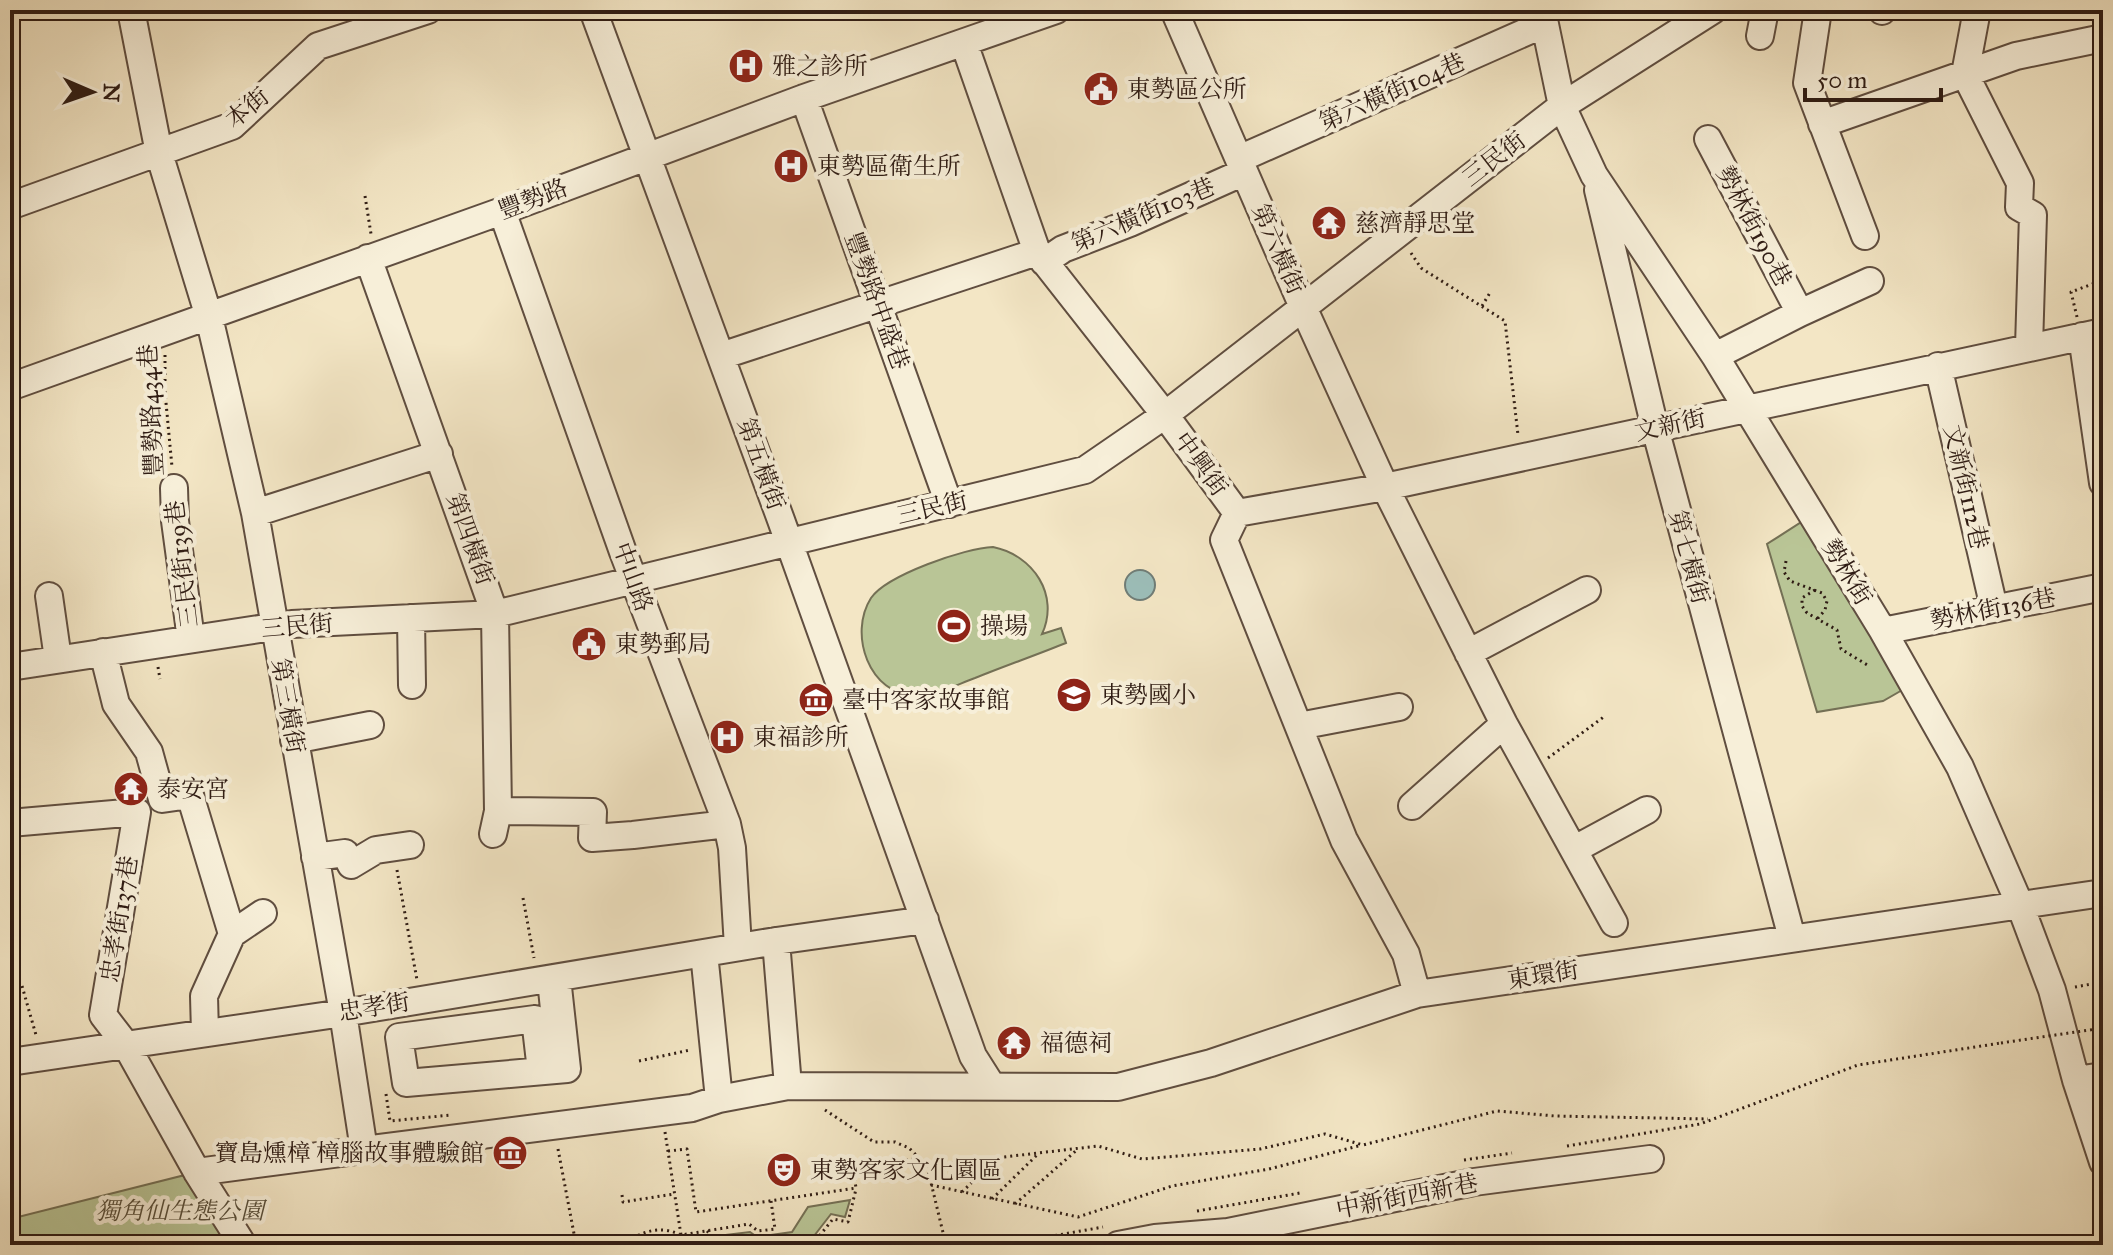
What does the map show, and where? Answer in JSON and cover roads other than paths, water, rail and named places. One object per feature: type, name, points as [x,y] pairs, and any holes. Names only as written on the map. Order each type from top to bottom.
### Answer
[{"type":"street","name":"第三橫街","points":[[131,10],[159,153],[209,317],[255,513],[343,1013],[364,1150]]},
{"type":"street","name":"第五橫街","points":[[593,10],[925,920]]},
{"type":"street","name":"豐勢路","points":[[10,387],[502,211],[804,98],[1056,10]]},
{"type":"street","name":"第六橫街","points":[[1174,10],[1385,487],[1504,724],[1614,923]]},
{"type":"street","name":"三民街","points":[[10,667],[274,627],[495,614],[1085,470],[1165,415],[1562,106],[1713,10]]},
{"type":"street","points":[[1760,36],[1765,10]]},
{"type":"street","points":[[1818,10],[1807,83],[1865,236]]},
{"type":"street","points":[[1977,10],[1965,74],[2020,183],[2019,207],[2033,215],[2029,347]]},
{"type":"street","name":"本街","points":[[10,206],[232,126],[318,46],[413,12]]},
{"type":"street","name":"第六橫街104巷","points":[[1242,166],[1543,17]]},
{"type":"street","name":"勢林街","points":[[1543,17],[1562,106],[1594,175],[1715,356],[1883,631],[1960,767],[2020,905],[2052,990],[2076,1080],[2103,1162]]},
{"type":"street","points":[[1822,124],[2016,56],[2103,38]]},
{"type":"street","name":"中興街","points":[[964,43],[1041,257],[1165,415],[1237,513],[1224,540],[1344,840],[1406,954],[1417,994]]},
{"type":"street","name":"豐勢路中盛巷","points":[[804,98],[949,504]]},
{"type":"street","name":"勢林街190巷","points":[[1708,139],[1800,313]]},
{"type":"street","name":"第六橫街103巷","points":[[721,356],[878,304],[1063,249],[1130,223],[1242,166]]},
{"type":"street","name":"第七橫街","points":[[1594,175],[1655,428],[1792,938]]},
{"type":"street","name":"中山路","points":[[502,211],[634,582],[727,824],[732,848],[738,947]]},
{"type":"street","name":"第四橫街","points":[[368,258],[495,614],[495,823],[593,812],[592,838],[727,824]]},
{"type":"street","name":"勢林街190巷","points":[[1715,356],[1870,281]]},
{"type":"street","points":[[2092,334],[2103,483]]},
{"type":"street","name":"文新街","points":[[1237,513],[1385,487],[2092,334]]},
{"type":"street","name":"文新街112巷","points":[[1938,366],[1994,608]]},
{"type":"street","points":[[255,513],[439,454]]},
{"type":"street","name":"三民街139巷","points":[[174,488],[175,521],[191,639]]},
{"type":"street","name":"勢林街136巷","points":[[1883,631],[2103,587]]},
{"type":"street","points":[[1468,653],[1587,590]]},
{"type":"street","points":[[49,596],[58,659]]},
{"type":"street","points":[[411,618],[412,685]]},
{"type":"street","points":[[103,652],[116,704],[149,752],[162,799],[190,795],[232,934]]},
{"type":"street","points":[[1299,726],[1399,707]]},
{"type":"street","points":[[1412,806],[1504,724]]},
{"type":"street","points":[[294,740],[370,725]]},
{"type":"street","points":[[1575,849],[1647,810]]},
{"type":"street","name":"忠孝街137巷","points":[[10,823],[137,812],[103,1015],[126,1045]]},
{"type":"street","points":[[315,857],[345,853],[351,865],[376,850],[401,846]]},
{"type":"street","name":"東環街","points":[[364,1150],[692,1108],[719,1099],[788,1086],[1118,1087],[1211,1063],[1417,994],[2103,893]]},
{"type":"street","points":[[205,1033],[204,996],[232,934],[263,913]]},
{"type":"street","points":[[738,947],[925,920],[973,1056],[992,1086]]},
{"type":"street","points":[[776,941],[788,1086]]},
{"type":"street","name":"忠孝街","points":[[10,1062],[343,1013],[738,947]]},
{"type":"street","points":[[704,953],[719,1099]]},
{"type":"street","points":[[549,979],[567,1069],[406,1083],[399,1037],[535,1019],[540,1062],[559,1060],[549,979]]},
{"type":"street","points":[[126,1045],[197,1172],[243,1245]]},
{"type":"street","points":[[2076,1080],[2103,1076]]},
{"type":"street","points":[[197,1172],[364,1150]]},
{"type":"street","name":"中新街西新巷","points":[[1116,1235],[1155,1238],[1228,1232],[1474,1182],[1650,1159]]},
{"type":"water","points":[[1140,570],[1151,574],[1155,585],[1151,596],[1140,600],[1129,596],[1125,585],[1129,574]]},
{"type":"place","name":"雅之診所","points":[[746,66]]},
{"type":"place","name":"東勢區公所","points":[[1101,89]]},
{"type":"place","name":"東勢區衛生所","points":[[791,166]]},
{"type":"place","name":"慈濟靜思堂","points":[[1329,223]]},
{"type":"place","name":"操場","points":[[954,626]]},
{"type":"place","name":"東勢郵局","points":[[589,644]]},
{"type":"place","name":"東勢國小","points":[[1074,695]]},
{"type":"place","name":"臺中客家故事館","points":[[816,700]]},
{"type":"place","name":"東福診所","points":[[727,737]]},
{"type":"place","name":"泰安宮","points":[[131,789]]},
{"type":"place","name":"福德祠","points":[[1014,1043]]},
{"type":"place","name":"寶島燻樟 樟腦故事體驗館","points":[[510,1153]]},
{"type":"place","name":"東勢客家文化園區","points":[[784,1170]]},
{"type":"park label","name":"獨角仙生態公園","points":[[180,1211]]}]
